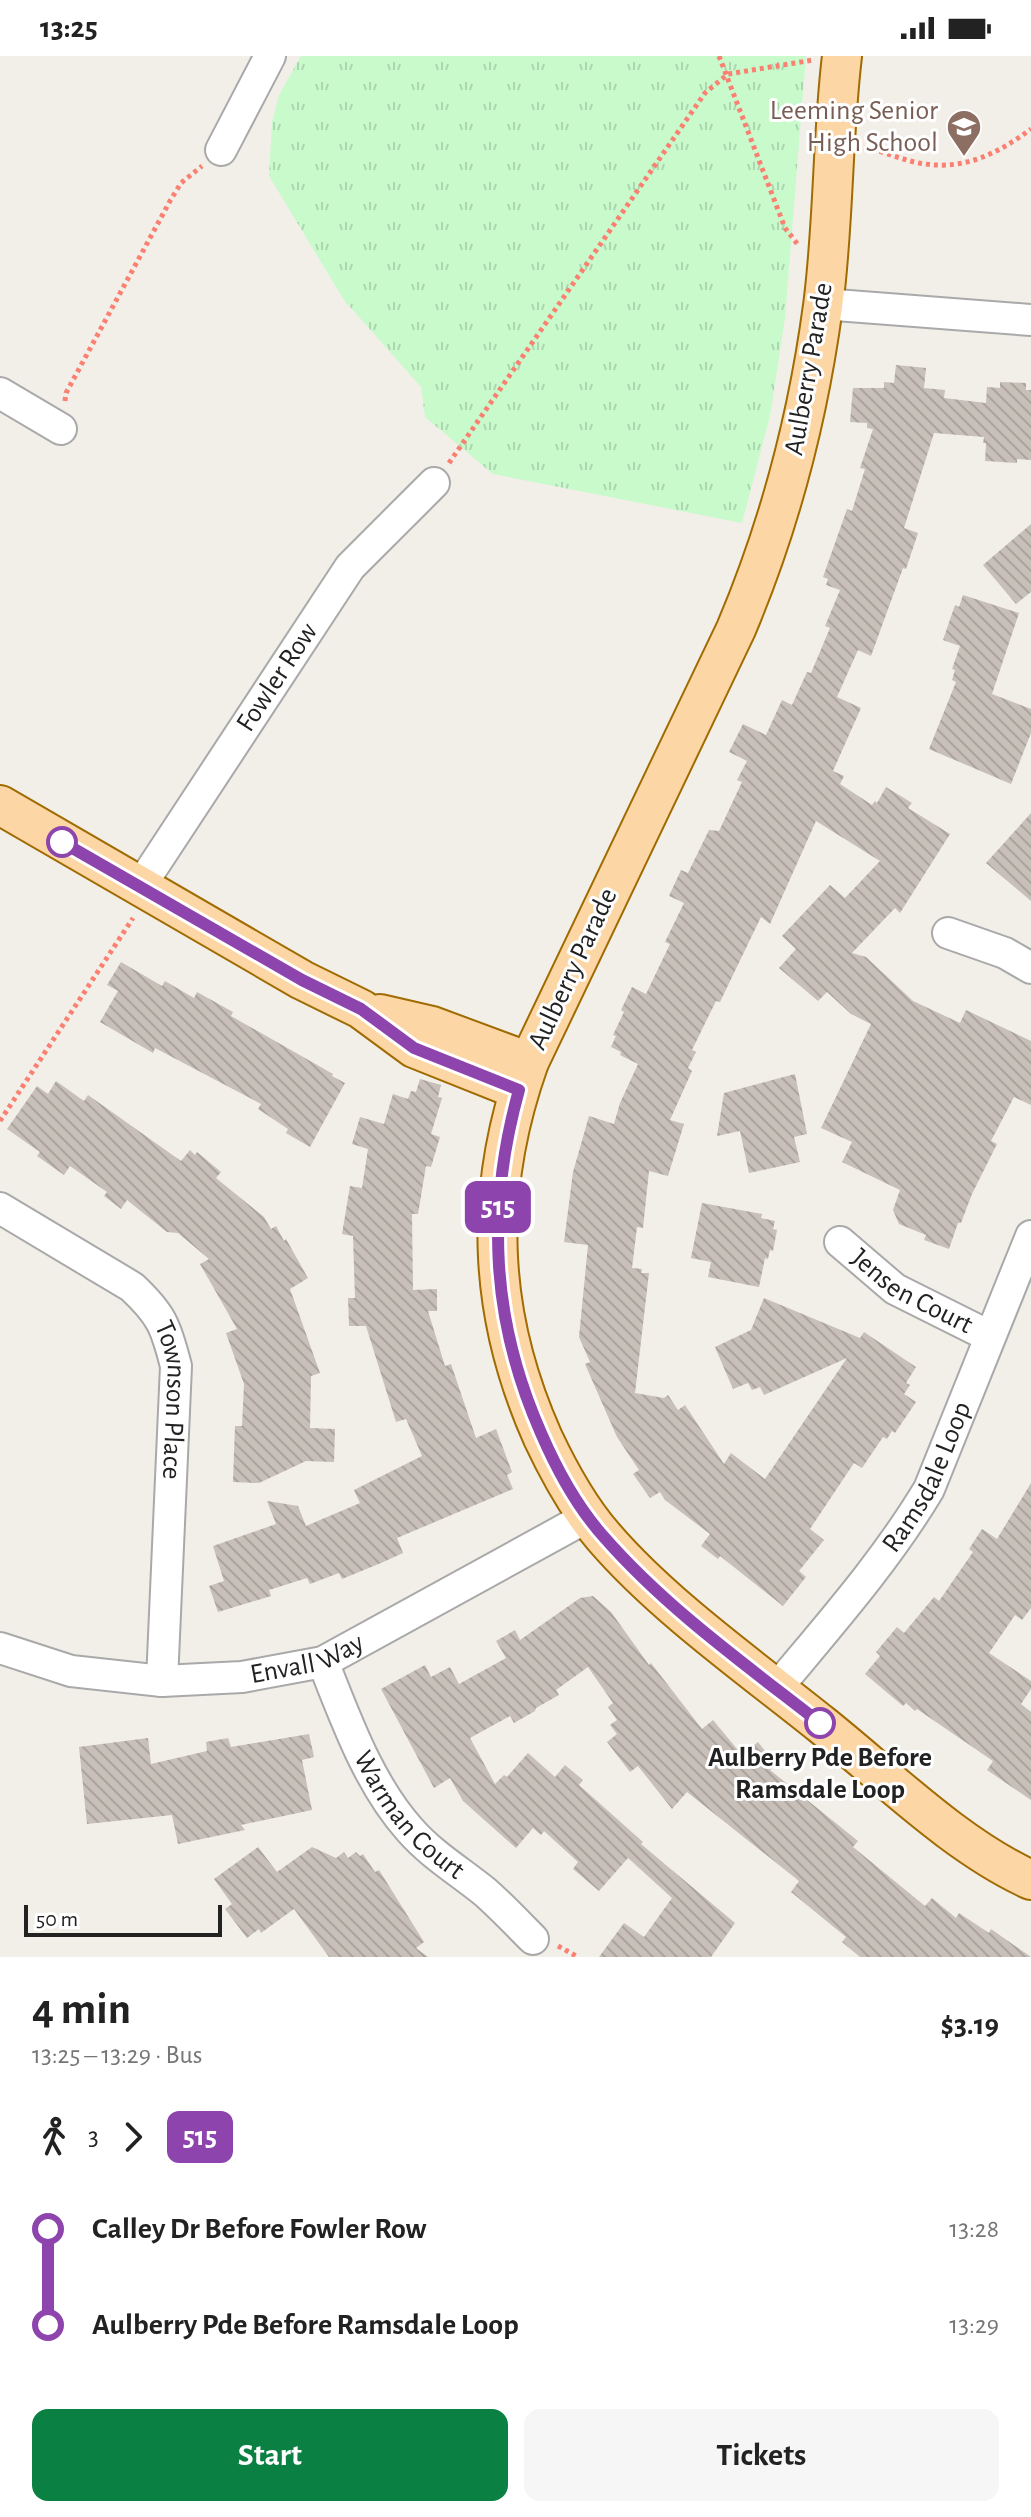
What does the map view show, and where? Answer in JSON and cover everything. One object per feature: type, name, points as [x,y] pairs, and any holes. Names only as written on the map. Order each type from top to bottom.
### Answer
[{"type":"main road","name":"Aulberry Parade","points":[[834,57],[823,304],[809,392],[789,483],[736,629],[524,1076],[499,1183],[497,1236],[505,1329],[517,1373],[552,1457],[587,1517],[605,1539],[662,1595],[776,1689],[983,1854],[1031,1880]]},
{"type":"main road","points":[[0,805],[139,888],[302,980],[361,1009],[414,1048],[524,1076]]},
{"type":"street","points":[[221,150],[256,77],[270,56]]},
{"type":"street","points":[[823,304],[1031,320]]},
{"type":"street","points":[[0,393],[61,429]]},
{"type":"street","name":"Fowler Row","points":[[139,888],[350,567],[434,483]]},
{"type":"street","points":[[948,933],[1005,953],[1031,968]]},
{"type":"street","name":"Townson Place","points":[[0,1208],[132,1287],[150,1304],[165,1325],[176,1366],[162,1681]]},
{"type":"street","name":"Ramsdale Loop","points":[[776,1689],[906,1528],[929,1489],[1031,1236]]},
{"type":"street","name":"Jensen Court","points":[[840,1242],[895,1289],[989,1336]]},
{"type":"street","name":"Envall Way","points":[[0,1648],[71,1671],[162,1681],[242,1677],[323,1662],[587,1517]]},
{"type":"street","name":"Warman Court","points":[[323,1662],[353,1738],[378,1784],[408,1828],[436,1857],[484,1892],[533,1939]]},
{"type":"path","points":[[719,56],[785,228],[806,250]]},
{"type":"path","points":[[434,483],[705,93],[728,74],[834,57]]},
{"type":"path","points":[[864,148],[889,152],[922,164],[960,163],[994,153],[1031,129]]},
{"type":"path","points":[[61,429],[66,393],[170,201],[181,183],[221,150]]},
{"type":"path","points":[[0,1121],[136,914],[139,888]]},
{"type":"green space","points":[[301,56],[806,56],[785,318],[770,416],[742,523],[493,474],[425,417],[421,387],[344,300],[269,176],[272,122],[279,95]]},
{"type":"building","points":[[896,365],[926,368],[924,388],[945,390],[944,398],[986,403],[987,387],[1000,388],[1000,382],[1026,383],[1026,390],[1031,390],[1031,460],[1017,459],[1017,463],[985,461],[984,437],[934,433],[904,528],[918,533],[906,569],[903,568],[871,656],[858,650],[837,697],[861,708],[833,771],[844,776],[840,784],[872,805],[875,801],[877,803],[886,787],[912,803],[908,808],[950,834],[900,913],[895,908],[852,953],[866,957],[913,1001],[960,1023],[966,1010],[1031,1041],[1031,1105],[1014,1097],[991,1141],[997,1144],[961,1223],[958,1223],[949,1249],[924,1240],[926,1235],[899,1224],[893,1210],[900,1190],[842,1162],[852,1142],[821,1128],[871,1024],[851,1014],[827,992],[818,1001],[779,968],[796,949],[782,936],[830,885],[845,898],[880,861],[816,821],[770,924],[761,917],[720,1002],[716,1001],[692,1050],[696,1052],[688,1068],[692,1071],[670,1120],[684,1124],[668,1176],[649,1171],[643,1228],[637,1227],[632,1268],[649,1273],[635,1393],[664,1398],[668,1395],[678,1410],[685,1405],[724,1464],[731,1453],[765,1479],[847,1358],[764,1395],[760,1387],[752,1390],[748,1383],[733,1389],[715,1347],[751,1330],[764,1298],[860,1338],[864,1332],[916,1367],[906,1383],[910,1385],[904,1394],[916,1402],[895,1433],[892,1431],[887,1439],[883,1437],[862,1468],[854,1463],[810,1529],[824,1540],[799,1571],[806,1577],[783,1606],[720,1556],[718,1559],[701,1546],[710,1534],[665,1500],[660,1492],[650,1498],[633,1474],[639,1470],[617,1437],[585,1364],[590,1362],[579,1337],[588,1245],[564,1242],[573,1172],[589,1116],[614,1124],[638,1064],[611,1047],[624,1012],[621,1010],[632,987],[646,994],[670,944],[665,942],[684,903],[669,896],[681,870],[688,873],[709,830],[719,831],[742,782],[737,780],[747,761],[729,752],[743,724],[766,735],[782,700],[792,705],[807,672],[811,673],[830,628],[825,626],[840,590],[826,585],[828,579],[823,577],[847,509],[852,511],[865,469],[860,468],[873,429],[867,428],[867,423],[850,422],[853,388],[884,388],[884,382],[894,383]]},
{"type":"building","points":[[1031,524],[1031,592],[1016,604],[983,565]]},
{"type":"building","points":[[963,595],[1019,613],[992,694],[1031,709],[1031,733],[1011,784],[929,749],[956,682],[952,680],[955,670],[952,669],[960,646],[943,640],[955,605],[959,607]]},
{"type":"building","points":[[1031,813],[1031,901],[986,863]]},
{"type":"building","points":[[121,962],[162,986],[165,981],[194,998],[197,992],[233,1012],[231,1016],[345,1083],[310,1147],[286,1133],[288,1129],[258,1109],[261,1104],[155,1048],[153,1053],[100,1022],[118,991],[107,985]]},
{"type":"building","points":[[795,1074],[807,1134],[794,1137],[800,1162],[749,1173],[740,1131],[717,1136],[724,1093]]},
{"type":"building","points":[[420,1079],[441,1085],[438,1097],[442,1098],[431,1134],[440,1137],[431,1167],[426,1166],[418,1214],[412,1214],[413,1290],[437,1289],[437,1311],[428,1311],[445,1366],[451,1364],[476,1438],[496,1429],[512,1472],[507,1475],[513,1489],[397,1538],[403,1553],[381,1563],[342,1579],[339,1573],[310,1584],[307,1578],[269,1590],[271,1596],[218,1612],[209,1586],[224,1581],[213,1546],[276,1524],[267,1501],[298,1506],[306,1526],[360,1503],[354,1490],[422,1456],[406,1419],[396,1422],[366,1326],[349,1326],[348,1298],[355,1298],[353,1236],[342,1234],[350,1186],[362,1188],[368,1149],[352,1144],[360,1117],[384,1124],[393,1094],[408,1099],[411,1091],[416,1092]]},
{"type":"building","points":[[56,1081],[84,1101],[88,1095],[181,1161],[190,1150],[195,1155],[197,1152],[221,1172],[216,1178],[264,1217],[271,1229],[276,1226],[284,1241],[286,1239],[308,1278],[290,1289],[320,1373],[311,1376],[310,1428],[335,1429],[334,1462],[306,1461],[259,1483],[233,1482],[235,1426],[242,1426],[244,1384],[226,1333],[237,1329],[200,1264],[209,1259],[178,1233],[167,1232],[127,1200],[121,1209],[104,1196],[107,1192],[70,1166],[64,1175],[37,1156],[40,1152],[7,1129],[37,1086],[48,1094]]},
{"type":"building","points":[[702,1203],[762,1214],[761,1218],[775,1221],[773,1229],[777,1230],[773,1251],[770,1250],[768,1259],[765,1258],[759,1287],[708,1277],[711,1262],[691,1258]]},
{"type":"building","points":[[1031,1483],[1031,1608],[1022,1620],[1015,1615],[989,1653],[1031,1681],[1031,1689],[1021,1704],[1031,1712],[1031,1800],[987,1770],[993,1761],[917,1709],[915,1711],[906,1703],[903,1706],[865,1674],[880,1656],[876,1652],[897,1627],[904,1633],[934,1597],[939,1601],[973,1552],[969,1549],[982,1529],[997,1539]]},
{"type":"building","points":[[593,1596],[611,1612],[649,1665],[651,1663],[702,1729],[713,1720],[742,1755],[758,1742],[776,1765],[770,1770],[858,1841],[853,1847],[925,1906],[932,1898],[956,1918],[959,1913],[989,1933],[991,1929],[1031,1957],[860,1957],[842,1942],[846,1937],[791,1892],[799,1881],[687,1792],[672,1809],[638,1766],[630,1772],[607,1742],[617,1734],[610,1725],[617,1720],[608,1707],[613,1703],[588,1667],[556,1690],[559,1695],[535,1711],[514,1723],[510,1716],[470,1738],[495,1784],[504,1775],[507,1777],[528,1753],[555,1777],[565,1765],[583,1780],[579,1785],[643,1842],[641,1844],[735,1923],[711,1957],[599,1957],[624,1923],[644,1937],[672,1898],[628,1858],[599,1891],[573,1869],[578,1862],[544,1831],[541,1835],[533,1828],[516,1848],[463,1801],[450,1778],[434,1788],[381,1689],[425,1665],[431,1677],[450,1667],[459,1684],[506,1658],[496,1641],[515,1630],[520,1640],[580,1598]]},
{"type":"building","points":[[309,1734],[314,1757],[302,1760],[312,1810],[241,1825],[245,1830],[178,1844],[172,1815],[87,1824],[79,1747],[148,1738],[151,1764],[207,1751],[206,1742],[228,1738],[231,1747]]},
{"type":"building","points":[[258,1847],[277,1872],[312,1847],[336,1858],[344,1852],[348,1858],[356,1852],[360,1856],[363,1854],[375,1872],[379,1870],[424,1942],[416,1948],[428,1957],[329,1957],[294,1909],[261,1933],[259,1929],[247,1938],[225,1909],[232,1904],[214,1879]]},
{"type":"bus line","name":"515","points":[[62,842],[302,980],[361,1009],[414,1048],[519,1090],[499,1183],[497,1236],[500,1284],[505,1329],[517,1373],[552,1457],[587,1517],[631,1566],[662,1595],[820,1723]]},
{"type":"place","name":"Leeming Senior High School","points":[[964,158]]},
{"type":"place","name":"Aulberry Pde Before Ramsdale Loop","points":[[820,1723]]}]
